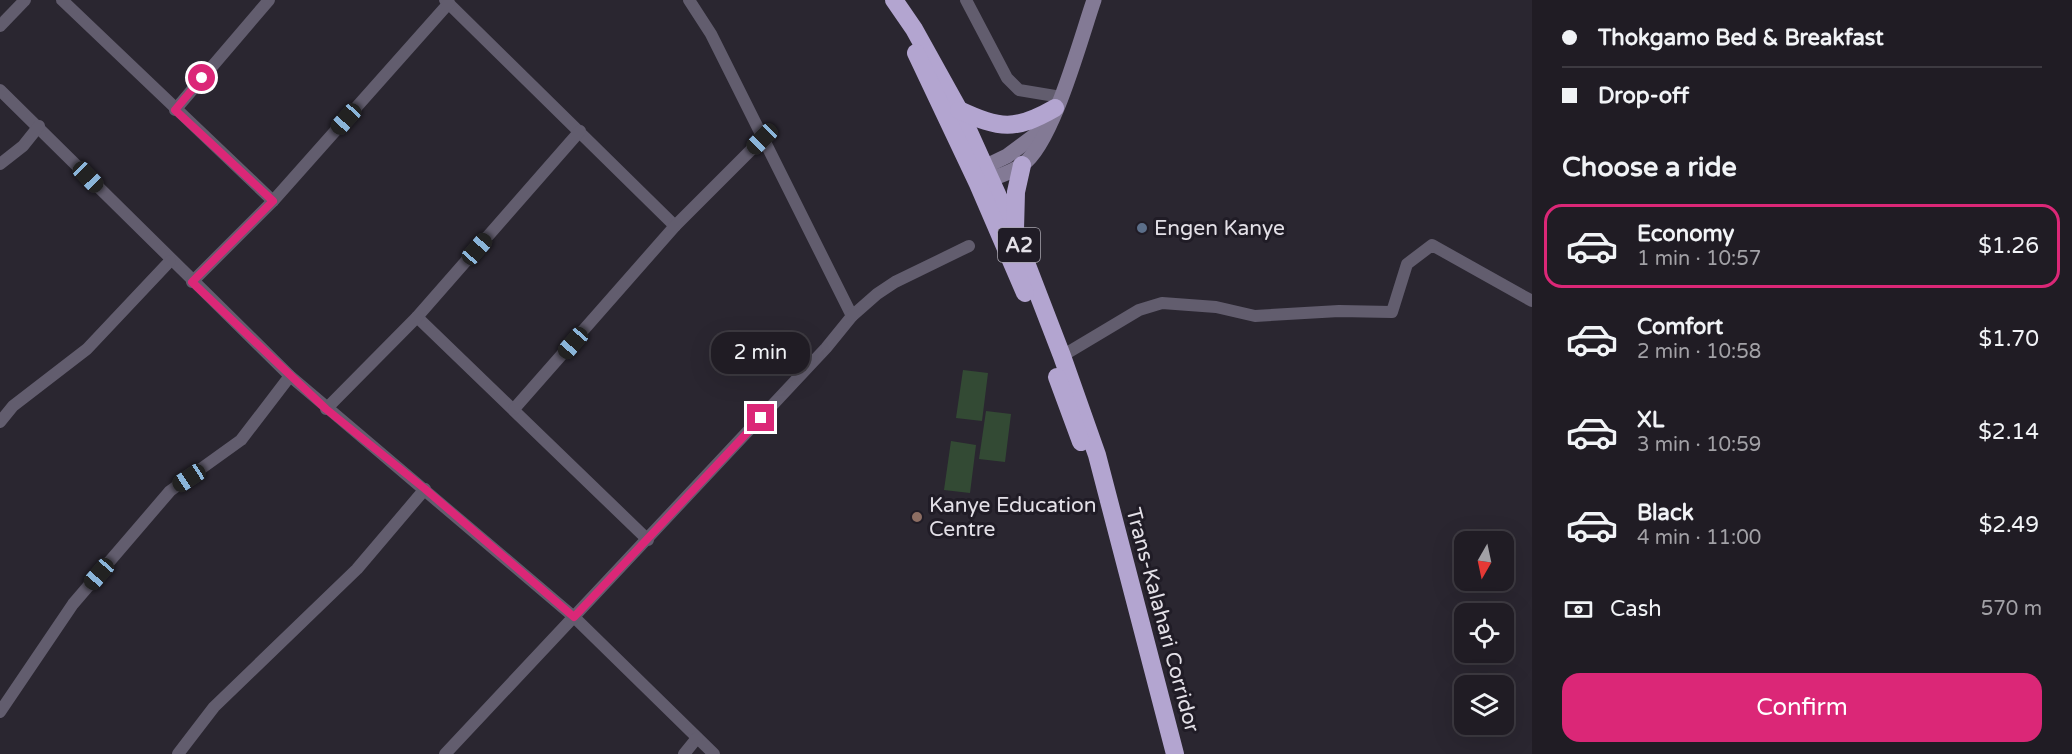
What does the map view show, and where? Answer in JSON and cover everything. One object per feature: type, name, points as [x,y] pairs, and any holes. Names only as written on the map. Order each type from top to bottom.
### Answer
[{"type":"highway","name":"Trans-Kalahari Corridor","points":[[896,3],[914,28],[959,110],[1019,279],[1090,464],[1107,498]]},
{"type":"highway","name":"Trans-Kalahari Corridor","points":[[896,3],[934,95],[1015,234],[1062,356],[1097,455],[1152,657],[1175,754]]},
{"type":"highway","points":[[959,110],[987,123],[1005,127],[1023,124],[1056,109]]},
{"type":"highway","points":[[1015,234],[1016,192],[1022,165]]},
{"type":"street","points":[[0,26],[25,0]]},
{"type":"street","points":[[62,0],[273,201]]},
{"type":"street","points":[[175,110],[269,0]]},
{"type":"street","points":[[689,0],[711,34],[852,316]]},
{"type":"street","points":[[966,0],[1007,78],[1019,90],[1056,109]]},
{"type":"street","points":[[981,176],[1022,165],[1034,154],[1056,109],[1094,0]]},
{"type":"street","points":[[192,282],[273,201],[447,2],[675,226]]},
{"type":"street","points":[[0,90],[39,126],[170,261],[290,376],[326,409],[425,489],[574,617],[714,754]]},
{"type":"street","points":[[981,176],[1033,139],[1056,109]]},
{"type":"street","points":[[0,164],[23,146],[39,126]]},
{"type":"street","points":[[326,409],[417,317],[580,131]]},
{"type":"street","points":[[514,409],[675,226],[762,139]]},
{"type":"street","points":[[1062,356],[1139,310],[1162,303],[1216,307],[1255,316],[1392,312],[1407,264],[1432,245],[1532,301]]},
{"type":"street","points":[[445,754],[648,540],[826,348],[852,316],[895,282],[969,246]]},
{"type":"street","points":[[0,422],[13,406],[87,349],[170,261]]},
{"type":"street","points":[[417,317],[648,540]]},
{"type":"street","points":[[0,712],[73,604],[170,491],[242,440],[290,376]]},
{"type":"street","points":[[178,754],[214,707],[357,569],[425,489]]},
{"type":"street","points":[[684,754],[697,738]]},
{"type":"green space","points":[[963,370],[988,373],[982,421],[956,418]]},
{"type":"green space","points":[[986,411],[1011,414],[1005,462],[979,459]]},
{"type":"green space","points":[[951,441],[976,445],[970,493],[944,490]]},
{"type":"place","name":"Engen Kanye","points":[[1142,228]]},
{"type":"place","name":"Kanye Education Centre","points":[[917,517]]},
{"type":"route","points":[[202,78],[175,110],[273,201],[192,282],[326,409],[425,489],[574,617],[761,418]]}]
